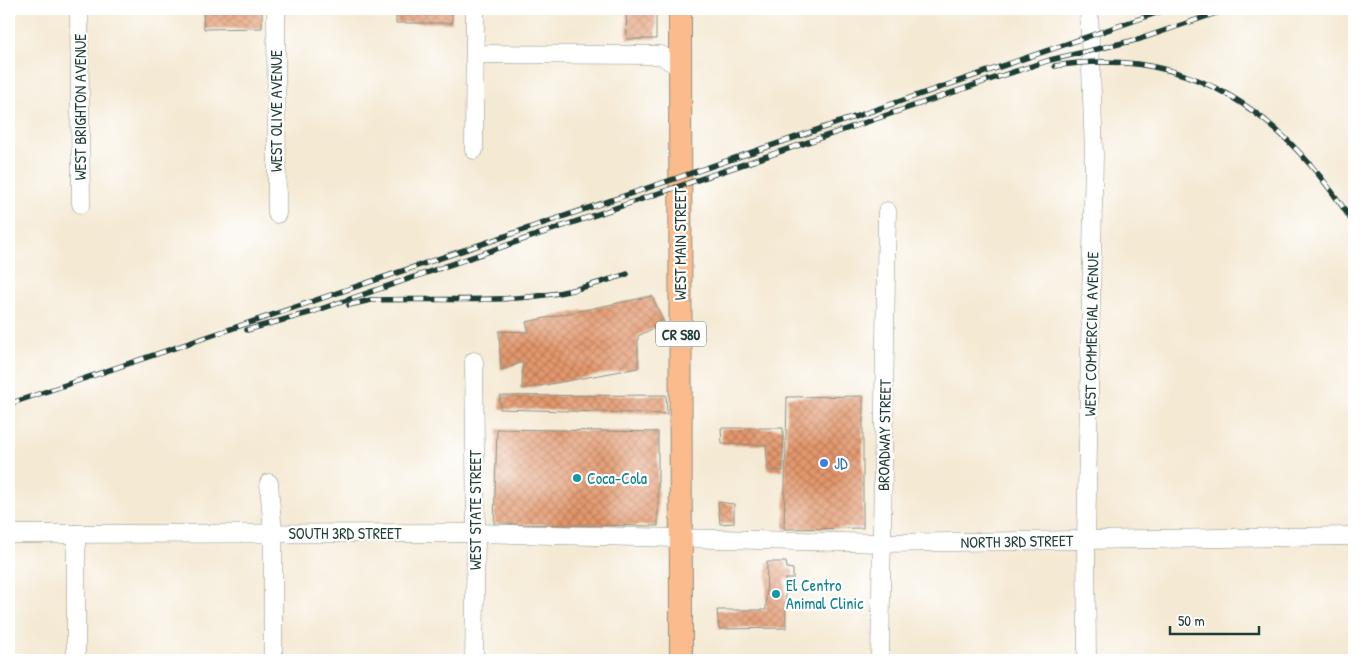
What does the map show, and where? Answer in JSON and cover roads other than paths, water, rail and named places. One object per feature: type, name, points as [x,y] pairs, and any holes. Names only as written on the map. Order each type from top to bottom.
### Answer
[{"type":"main road","name":"WEST MAIN STREET","points":[[680,9],[681,660]]},
{"type":"street","name":"WEST BRIGHTON AVENUE","points":[[79,9],[81,204]]},
{"type":"street","name":"WEST OLIVE AVENUE","points":[[276,9],[277,214]]},
{"type":"street","points":[[474,150],[475,9]]},
{"type":"street","name":"WEST COMMERCIAL AVENUE","points":[[1087,660],[1086,541],[1094,156],[1088,9]]},
{"type":"street","points":[[474,50],[659,47],[680,34]]},
{"type":"street","points":[[474,50],[661,55],[680,68]]},
{"type":"street","name":"BROADWAY STREET","points":[[880,660],[887,211]]},
{"type":"street","name":"WEST STATE STREET","points":[[474,361],[476,533],[474,660]]},
{"type":"street","points":[[269,483],[273,534],[273,660]]},
{"type":"street","name":"SOUTH 3RD STREET","points":[[9,534],[476,533],[681,539]]},
{"type":"street","points":[[76,534],[76,660]]},
{"type":"street","name":"NORTH 3RD STREET","points":[[681,539],[882,543],[1354,536]]},
{"type":"railway","points":[[9,404],[680,177],[1168,9]]},
{"type":"railway","points":[[247,330],[312,312],[1050,60],[1140,39],[1228,9]]},
{"type":"railway","points":[[1055,66],[1104,62],[1149,66],[1191,77],[1229,96],[1264,120],[1297,150],[1327,185],[1354,224]]},
{"type":"railway","points":[[349,305],[371,300],[531,297],[590,286],[627,274]]},
{"type":"place","name":"JD","points":[[824,463]]},
{"type":"place","name":"Coca-Cola","points":[[577,478]]},
{"type":"place","name":"El Centro Animal Clinic","points":[[776,594]]}]
